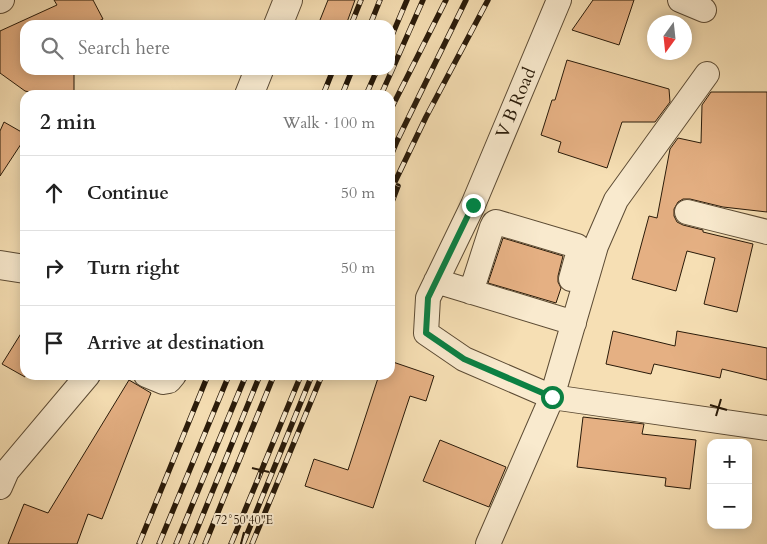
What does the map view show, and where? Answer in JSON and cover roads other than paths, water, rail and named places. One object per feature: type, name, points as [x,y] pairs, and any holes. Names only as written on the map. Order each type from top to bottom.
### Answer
[{"type":"street","points":[[280,20],[288,0]]},
{"type":"street","name":"V B Road","points":[[552,397],[464,359],[426,333],[428,298],[473,205],[559,0]]},
{"type":"street","points":[[680,0],[704,10]]},
{"type":"street","points":[[567,321],[616,200],[707,74]]},
{"type":"street","points":[[251,90],[257,75]]},
{"type":"street","points":[[686,212],[767,232]]},
{"type":"street","points":[[471,292],[492,227],[496,222],[575,245],[579,250],[552,397],[488,544]]},
{"type":"street","points":[[0,265],[20,268]]},
{"type":"street","points":[[436,281],[567,321]]},
{"type":"street","points":[[2,476],[84,380]]},
{"type":"street","points":[[158,380],[163,382],[170,380]]},
{"type":"street","points":[[552,397],[767,428]]},
{"type":"railway","points":[[353,20],[361,0]]},
{"type":"railway","points":[[372,20],[380,0]]},
{"type":"railway","points":[[395,28],[407,0]]},
{"type":"railway","points":[[395,63],[423,0]]},
{"type":"railway","points":[[395,101],[446,0]]},
{"type":"railway","points":[[395,146],[466,0]]},
{"type":"railway","points":[[395,182],[426,117],[488,0]]},
{"type":"railway","points":[[325,90],[331,75]]},
{"type":"railway","points":[[344,90],[350,75]]},
{"type":"railway","points":[[368,90],[375,75]]},
{"type":"railway","points":[[383,90],[390,75]]},
{"type":"railway","points":[[395,194],[398,186]]},
{"type":"railway","points":[[139,544],[206,380]]},
{"type":"railway","points":[[159,544],[227,380]]},
{"type":"railway","points":[[176,544],[244,380]]},
{"type":"railway","points":[[191,544],[258,380]]},
{"type":"railway","points":[[205,544],[272,380]]},
{"type":"railway","points":[[231,544],[299,380]]},
{"type":"railway","points":[[243,544],[310,380]]},
{"type":"railway","points":[[252,544],[320,380]]}]
